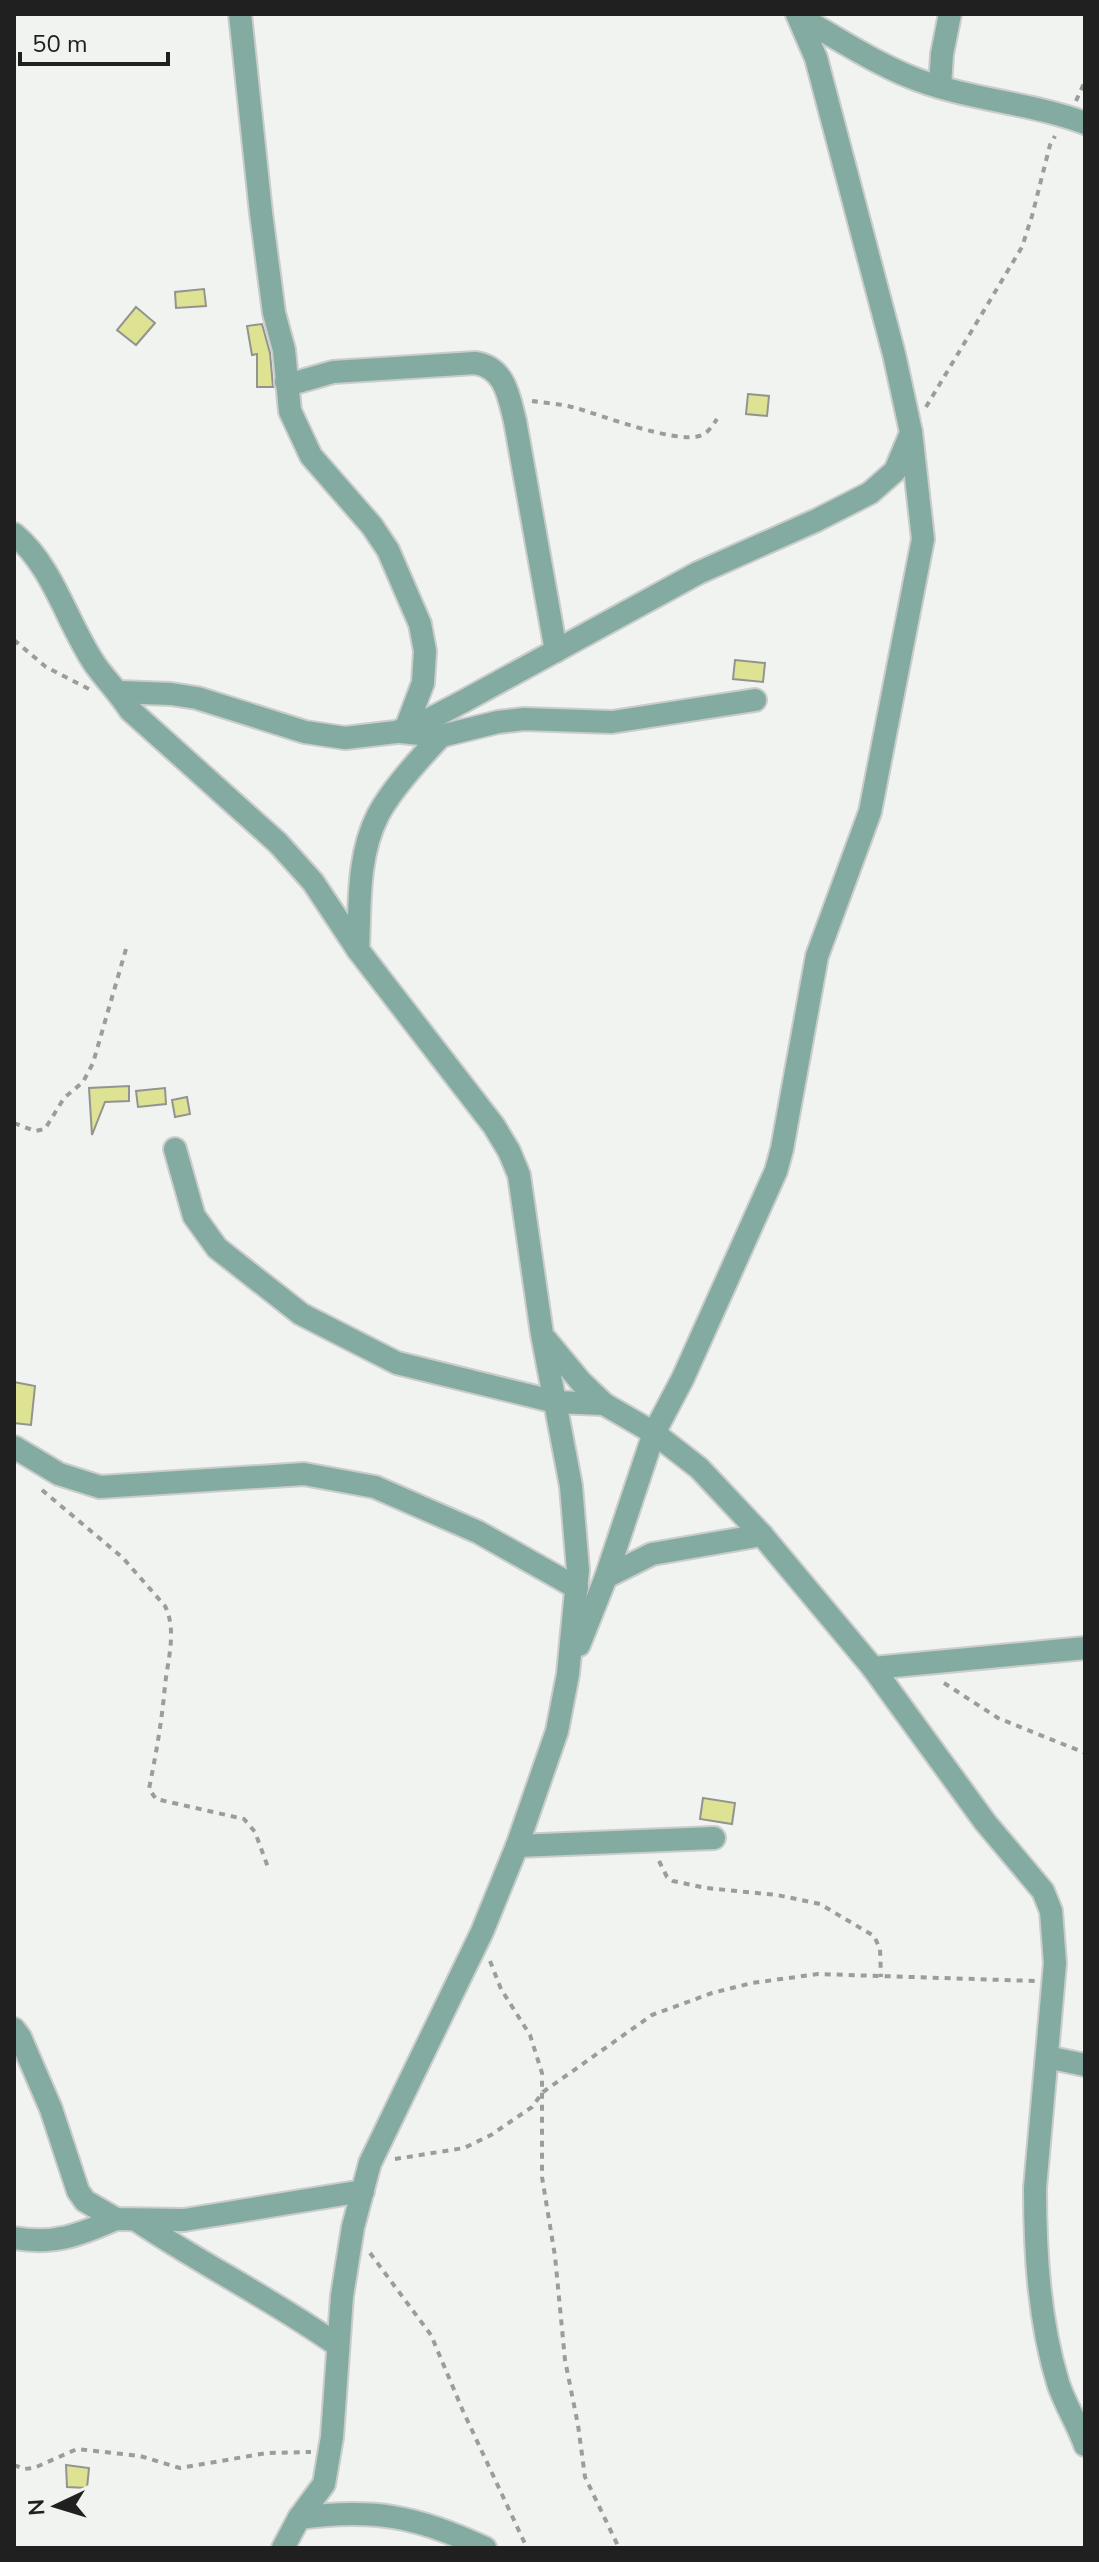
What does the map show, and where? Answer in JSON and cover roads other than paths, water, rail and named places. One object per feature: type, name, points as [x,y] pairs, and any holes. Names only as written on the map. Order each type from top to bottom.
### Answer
[{"type":"street","points":[[240,14],[261,213],[274,313],[284,350],[290,411],[311,456],[372,526],[388,550],[420,624],[425,651],[423,683],[401,730]]},
{"type":"street","points":[[940,87],[942,54],[950,14]]},
{"type":"street","points":[[798,16],[901,72],[940,87],[1075,119]]},
{"type":"street","points":[[568,1674],[606,1577],[654,1433],[683,1378],[776,1171],[817,956],[870,812],[923,539],[911,432],[894,354],[816,58],[798,16]]},
{"type":"street","points":[[286,382],[298,382],[333,372],[475,363],[487,365],[500,377],[510,398],[556,651]]},
{"type":"street","points":[[119,692],[197,698],[319,734],[345,738],[401,730],[464,701],[698,573],[870,493],[895,471],[911,432]]},
{"type":"street","points":[[14,534],[42,568],[96,666],[130,710],[278,843],[313,882],[358,950],[494,1126],[509,1151],[519,1175],[542,1334],[571,1486],[577,1588],[568,1674],[557,1731],[517,1846],[482,1932],[370,2163],[353,2227],[337,2345],[330,2451],[322,2489],[299,2518],[283,2548]]},
{"type":"street","points":[[401,730],[441,736],[513,720],[612,722],[755,700]]},
{"type":"street","points":[[358,950],[360,878],[365,851],[378,814],[441,736]]},
{"type":"street","points":[[175,1149],[194,1216],[217,1248],[301,1314],[397,1363],[556,1402],[604,1404]]},
{"type":"street","points":[[542,1334],[561,1361],[604,1404],[654,1433],[699,1468],[762,1535],[873,1668],[985,1822],[1043,1891],[1051,1911],[1054,1931],[1054,1982],[1035,2188],[1041,2297],[1050,2355],[1058,2383],[1085,2445]]},
{"type":"street","points":[[14,1447],[59,1474],[100,1487],[304,1474],[375,1487],[478,1532],[577,1588]]},
{"type":"street","points":[[606,1577],[652,1554],[762,1535]]},
{"type":"street","points":[[873,1668],[1085,1648]]},
{"type":"street","points":[[517,1846],[714,1838]]},
{"type":"street","points":[[14,2029],[51,2109],[78,2191],[85,2201],[126,2220],[286,2311],[337,2345]]},
{"type":"street","points":[[1047,2057],[1085,2065]]},
{"type":"street","points":[[14,2238],[49,2242],[126,2220],[184,2220],[227,2215],[363,2191]]},
{"type":"street","points":[[299,2518],[366,2512],[421,2522],[485,2548]]}]
